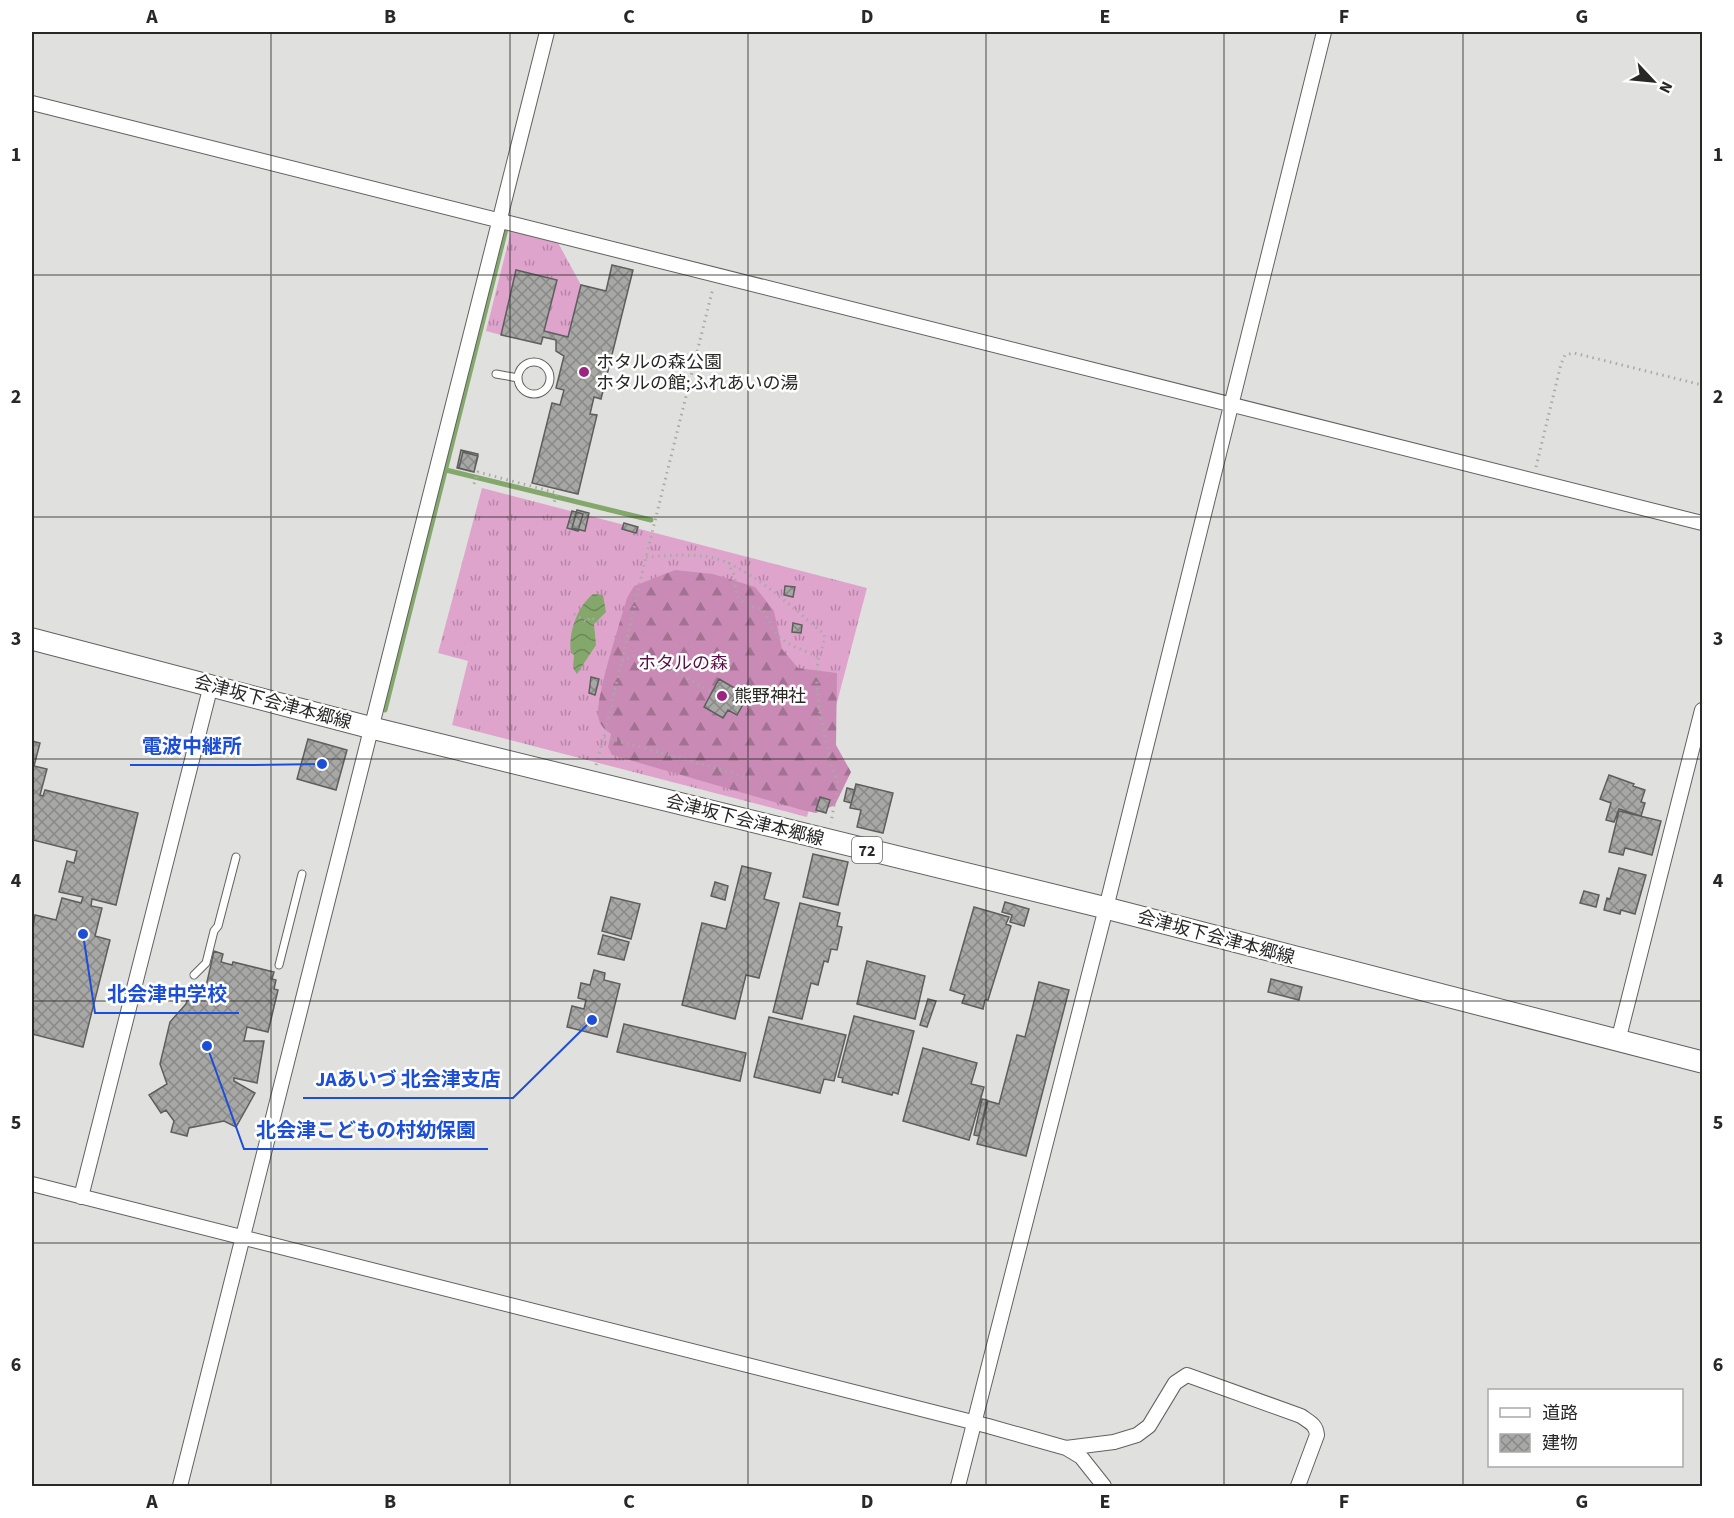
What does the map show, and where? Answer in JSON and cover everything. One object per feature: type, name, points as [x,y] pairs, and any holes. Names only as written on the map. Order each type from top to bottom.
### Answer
[{"type":"main road","name":"会津坂下会津本郷線","points":[[32,639],[372,728],[1106,908],[1702,1062]]},
{"type":"street","points":[[180,1486],[547,32]]},
{"type":"street","points":[[958,1486],[1106,908],[1324,32]]},
{"type":"street","points":[[32,103],[1702,523]]},
{"type":"street","points":[[81,1197],[211,685]]},
{"type":"street","points":[[1618,1041],[1702,710]]},
{"type":"street","points":[[32,1184],[974,1422],[1066,1448],[1081,1457],[1104,1486]]},
{"type":"street","points":[[1066,1448],[1114,1442],[1137,1435],[1149,1426],[1175,1383],[1187,1375],[1301,1416],[1311,1423],[1316,1428],[1317,1435],[1298,1486]]},
{"type":"lane","points":[[528,362],[541,363],[549,372],[548,387],[539,394],[529,394],[521,389],[518,378],[520,370],[528,362]]},
{"type":"lane","points":[[496,374],[518,378]]},
{"type":"lane","points":[[194,975],[206,963],[236,857]]},
{"type":"lane","points":[[279,965],[302,874]]},
{"type":"path","points":[[591,782],[604,737],[716,274]]},
{"type":"path","points":[[1533,480],[1561,364],[1566,355],[1574,353],[1702,386]]},
{"type":"path","points":[[474,484],[478,472],[557,493],[553,506]]},
{"type":"path","points":[[646,556],[704,556],[729,562],[779,597],[824,633],[825,638],[816,676],[820,713],[831,765],[838,783],[827,840]]},
{"type":"path","points":[[729,562],[734,577],[734,589],[741,599],[748,606],[759,608],[766,613],[775,632],[788,644],[819,658]]},
{"type":"path","points":[[574,614],[587,622],[590,616],[600,623]]},
{"type":"path","points":[[622,661],[633,656],[645,656],[712,692]]},
{"type":"path","points":[[604,737],[751,778]]},
{"type":"green space","points":[[511,231],[556,239],[581,285],[568,337],[544,331],[557,280],[517,270],[501,335],[486,331]]},
{"type":"green space","name":"ホタルの森","points":[[482,488],[867,588],[807,817],[452,725],[468,661],[438,653]]},
{"type":"green space","points":[[675,570],[713,574],[755,587],[774,611],[782,649],[798,668],[837,673],[836,745],[851,772],[835,805],[816,813],[802,810],[612,755],[608,747],[611,734],[601,725],[598,711],[604,680],[627,598],[634,586]]},
{"type":"water","points":[[593,594],[603,595],[606,612],[594,624],[596,645],[577,674],[573,668],[574,655],[571,653],[570,645],[572,629],[582,606]]},
{"type":"building","name":"ホタルの森公園 ホタルの館;ふれあいの湯","points":[[612,265],[633,270],[601,399],[594,397],[590,414],[597,415],[578,494],[532,483],[552,403],[560,405],[564,390],[556,388],[564,356],[556,351],[556,340],[543,337],[541,344],[501,335],[516,270],[557,280],[544,331],[568,337],[581,285],[606,291]]},
{"type":"building","points":[[461,450],[478,454],[474,472],[457,468]]},
{"type":"building","points":[[463,452],[478,456],[474,472],[459,468]]},
{"type":"building","points":[[577,510],[589,513],[585,531],[572,528]]},
{"type":"building","points":[[572,511],[583,514],[578,531],[567,528]]},
{"type":"building","points":[[624,523],[638,527],[636,533],[622,529]]},
{"type":"building","points":[[785,586],[795,587],[793,597],[784,595]]},
{"type":"building","points":[[793,623],[802,625],[801,633],[792,632]]},
{"type":"building","points":[[591,677],[599,679],[595,695],[589,693]]},
{"type":"building","name":"熊野神社","points":[[719,679],[738,690],[733,701],[742,706],[737,715],[728,710],[723,718],[704,707]]},
{"type":"building","points":[[308,739],[347,750],[336,790],[297,779]]},
{"type":"building","points":[[32,741],[40,743],[34,766],[47,769],[40,795],[43,796],[45,790],[138,813],[116,905],[92,899],[91,906],[102,908],[95,936],[110,940],[83,1047],[32,1034],[32,931],[35,915],[56,920],[62,898],[81,903],[83,897],[59,892],[67,861],[74,863],[77,851],[33,840]]},
{"type":"building","points":[[1609,775],[1645,790],[1641,802],[1645,803],[1641,816],[1619,809],[1614,822],[1606,820],[1611,803],[1600,799]]},
{"type":"building","points":[[856,784],[893,793],[883,833],[857,827],[861,810],[850,808]]},
{"type":"building","points":[[847,788],[855,790],[851,803],[844,801]]},
{"type":"building","points":[[820,797],[830,800],[826,813],[816,810]]},
{"type":"building","points":[[1619,811],[1661,821],[1652,855],[1625,848],[1623,855],[1609,852]]},
{"type":"building","points":[[813,854],[848,862],[838,905],[803,897]]},
{"type":"building","points":[[742,866],[771,873],[764,899],[779,903],[759,978],[746,975],[735,1019],[682,1005],[702,923],[726,929]]},
{"type":"building","points":[[1619,868],[1646,875],[1635,914],[1621,910],[1620,914],[1604,910],[1607,898],[1610,899]]},
{"type":"building","points":[[715,882],[728,886],[725,900],[711,896]]},
{"type":"building","points":[[1584,891],[1599,895],[1596,907],[1580,903]]},
{"type":"building","points":[[611,897],[640,904],[631,939],[602,931]]},
{"type":"building","points":[[1005,902],[1029,909],[1024,926],[1010,922],[1012,915],[1002,912]]},
{"type":"building","points":[[800,903],[840,913],[837,926],[842,927],[837,950],[831,949],[828,962],[824,961],[818,985],[811,983],[802,1019],[773,1012]]},
{"type":"building","points":[[974,907],[1009,917],[1006,924],[1011,926],[988,1000],[985,1000],[983,1009],[962,1003],[965,995],[950,990]]},
{"type":"building","points":[[603,935],[629,942],[624,960],[598,954]]},
{"type":"building","points":[[214,951],[223,954],[221,962],[232,965],[233,962],[274,972],[272,979],[276,980],[274,989],[278,990],[268,1032],[247,1027],[244,1041],[264,1041],[257,1083],[234,1078],[234,1081],[255,1093],[236,1127],[224,1121],[189,1128],[187,1136],[171,1132],[174,1121],[166,1110],[161,1113],[149,1095],[167,1084],[160,1064],[170,1022],[186,1004],[190,991],[198,993],[199,990],[205,991]]},
{"type":"building","points":[[867,961],[925,976],[915,1019],[857,1004]]},
{"type":"building","points":[[594,970],[605,973],[604,980],[620,984],[607,1037],[567,1027],[572,1006],[584,1009],[586,1000],[578,998],[581,983],[590,985]]},
{"type":"building","points":[[1271,979],[1302,987],[1299,1000],[1268,992]]},
{"type":"building","points":[[1039,982],[1069,990],[1026,1156],[977,1144],[988,1101],[999,1104],[1017,1035],[1025,1037]]},
{"type":"building","points":[[928,999],[936,1001],[927,1027],[920,1025]]},
{"type":"building","points":[[854,1016],[914,1031],[898,1094],[893,1092],[892,1095],[842,1082],[843,1078],[838,1077]]},
{"type":"building","points":[[769,1017],[846,1035],[834,1081],[824,1079],[820,1093],[754,1077]]},
{"type":"building","points":[[624,1024],[746,1053],[740,1081],[617,1052]]},
{"type":"building","points":[[923,1048],[977,1063],[971,1084],[984,1087],[969,1140],[903,1121]]},
{"type":"building","points":[[982,1099],[987,1100],[979,1136],[974,1135]]},
{"type":"waterway","points":[[385,710],[506,229]]},
{"type":"waterway","points":[[446,470],[651,520]]},
{"type":"place","name":"ホタルの森公園 ホタルの館;ふれあいの湯","points":[[584,372]]},
{"type":"place","name":"熊野神社","points":[[722,696]]},
{"type":"place","name":"電波中継所","points":[[322,764]]},
{"type":"place","name":"北会津中学校","points":[[83,934]]},
{"type":"place","name":"JAあいづ 北会津支店","points":[[592,1020]]},
{"type":"place","name":"北会津こどもの村幼保園","points":[[207,1046]]}]
